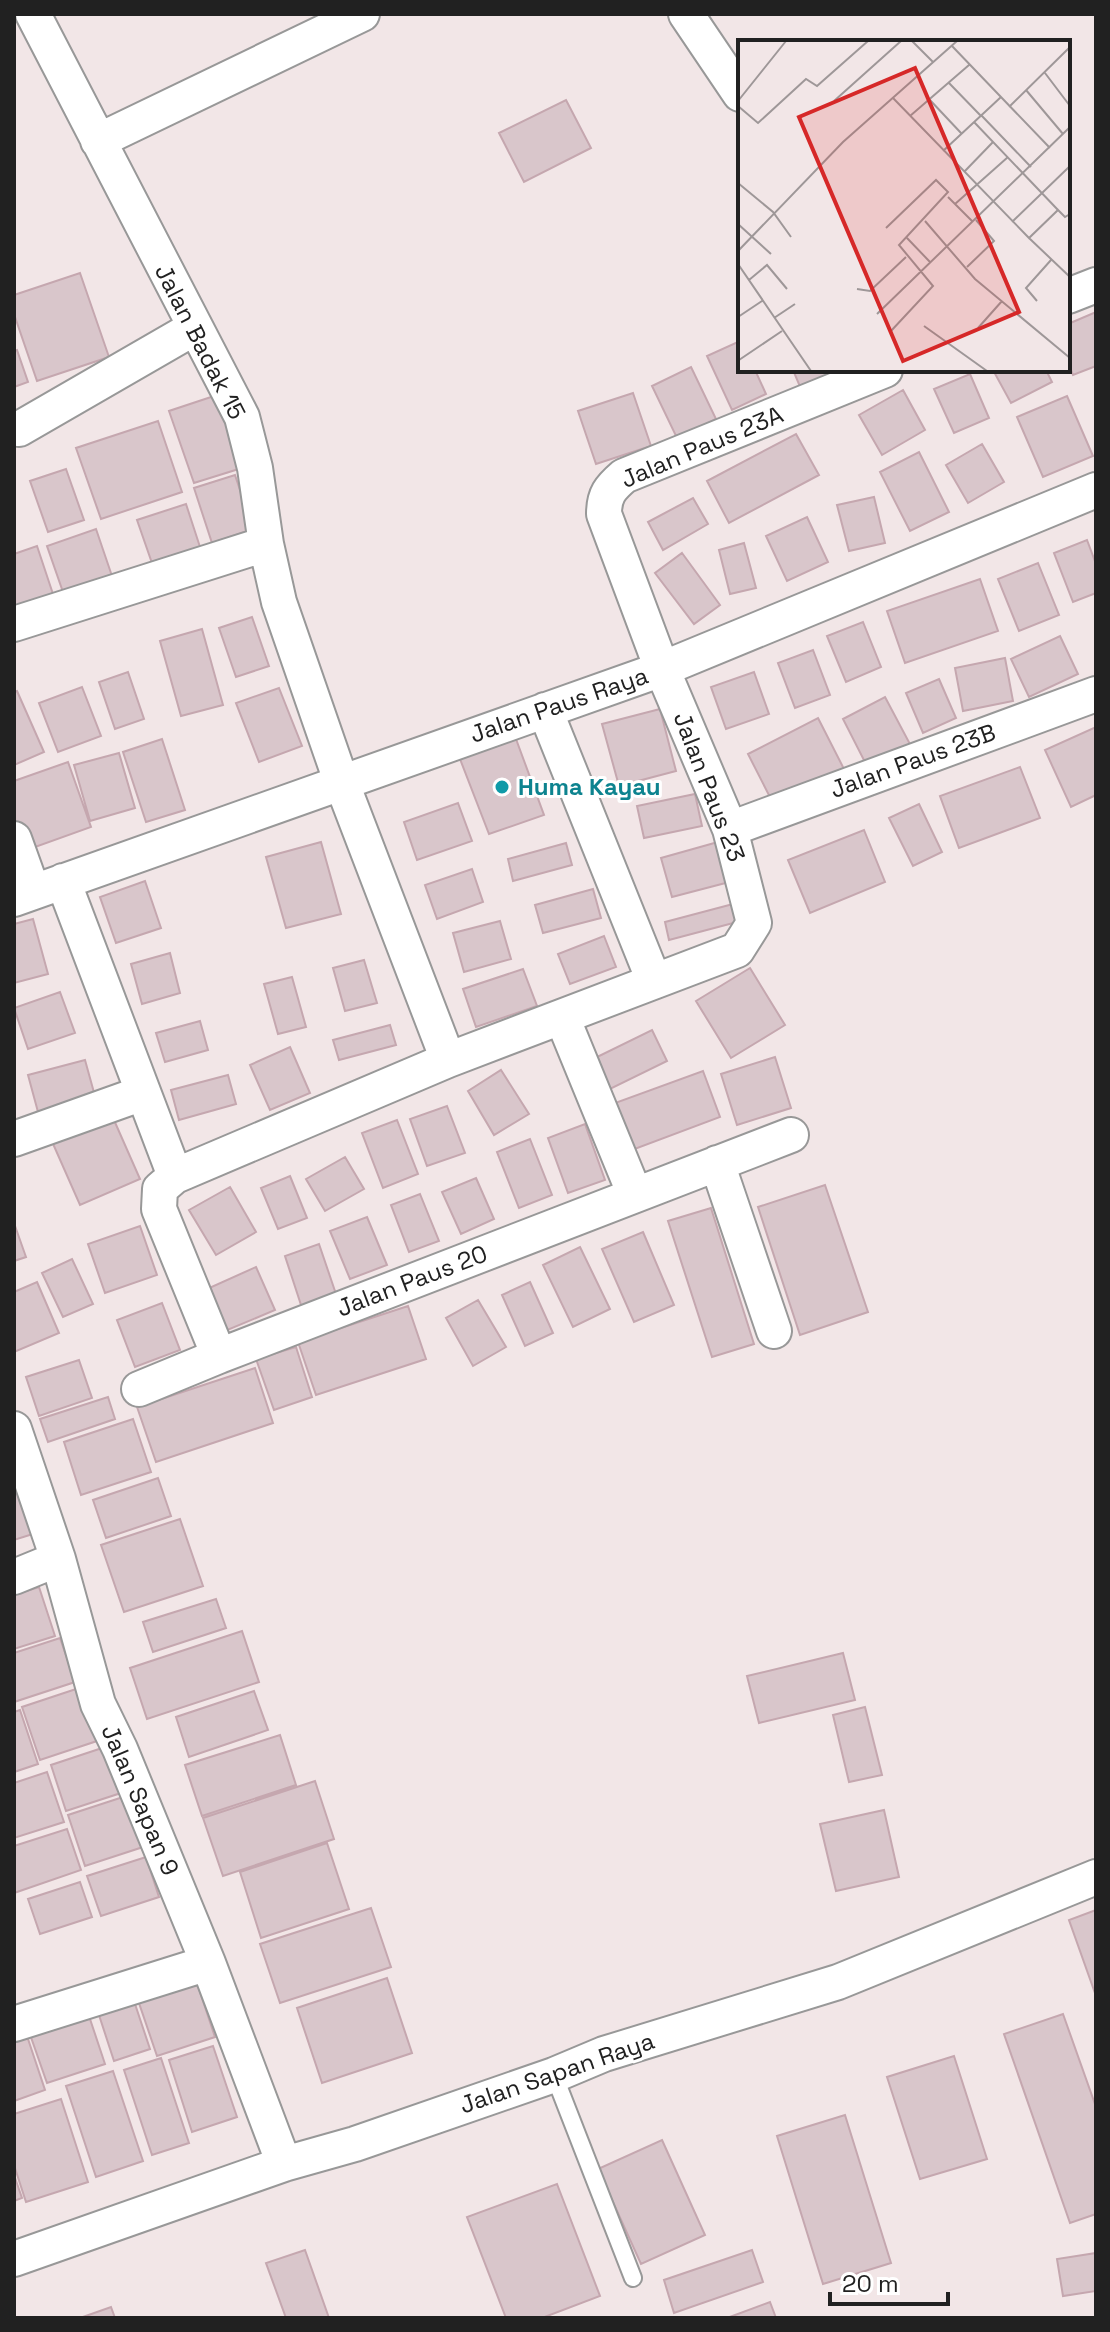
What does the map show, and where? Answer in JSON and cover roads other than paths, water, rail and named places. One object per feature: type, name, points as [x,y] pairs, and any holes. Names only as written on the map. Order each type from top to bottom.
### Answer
[{"type":"street","name":"Jalan Badak 15","points":[[33,14],[242,417],[255,468],[266,544],[279,602],[341,781],[448,1060]]},
{"type":"street","points":[[98,141],[362,14]]},
{"type":"street","points":[[686,14],[738,91]]},
{"type":"street","points":[[1070,295],[1096,285]]},
{"type":"street","points":[[19,429],[194,328]]},
{"type":"street","name":"Jalan Paus 23A","points":[[662,669],[604,514],[604,499],[610,488],[624,476],[880,372]]},
{"type":"street","name":"Jalan Paus Raya","points":[[37,891],[662,669],[1096,490]]},
{"type":"street","points":[[14,624],[266,544]]},
{"type":"street","name":"Jalan Paus 23","points":[[654,981],[737,950],[754,923],[730,829],[662,669]]},
{"type":"street","name":"Jalan Paus 23B","points":[[730,829],[1096,694]]},
{"type":"street","points":[[219,1356],[159,1209],[160,1189],[175,1176],[448,1060],[654,981],[545,710]]},
{"type":"street","points":[[14,839],[37,891],[143,1093],[175,1176]]},
{"type":"street","points":[[562,1017],[635,1195]]},
{"type":"street","points":[[14,1139],[143,1093]]},
{"type":"street","name":"Jalan Paus 20","points":[[139,1389],[791,1135]]},
{"type":"street","points":[[717,1163],[774,1331]]},
{"type":"street","name":"Jalan Sapan 9","points":[[14,1429],[58,1559],[98,1704],[120,1749],[208,1963],[284,2164]]},
{"type":"street","points":[[14,1577],[58,1559]]},
{"type":"street","name":"Jalan Sapan Raya","points":[[14,2259],[284,2164],[355,2144],[554,2075],[604,2054],[838,1982],[1096,1877]]},
{"type":"street","points":[[14,2024],[208,1963]]},
{"type":"lane","points":[[554,2075],[633,2278]]},
{"type":"place","name":"Huma Kayau","points":[[502,787]]}]
